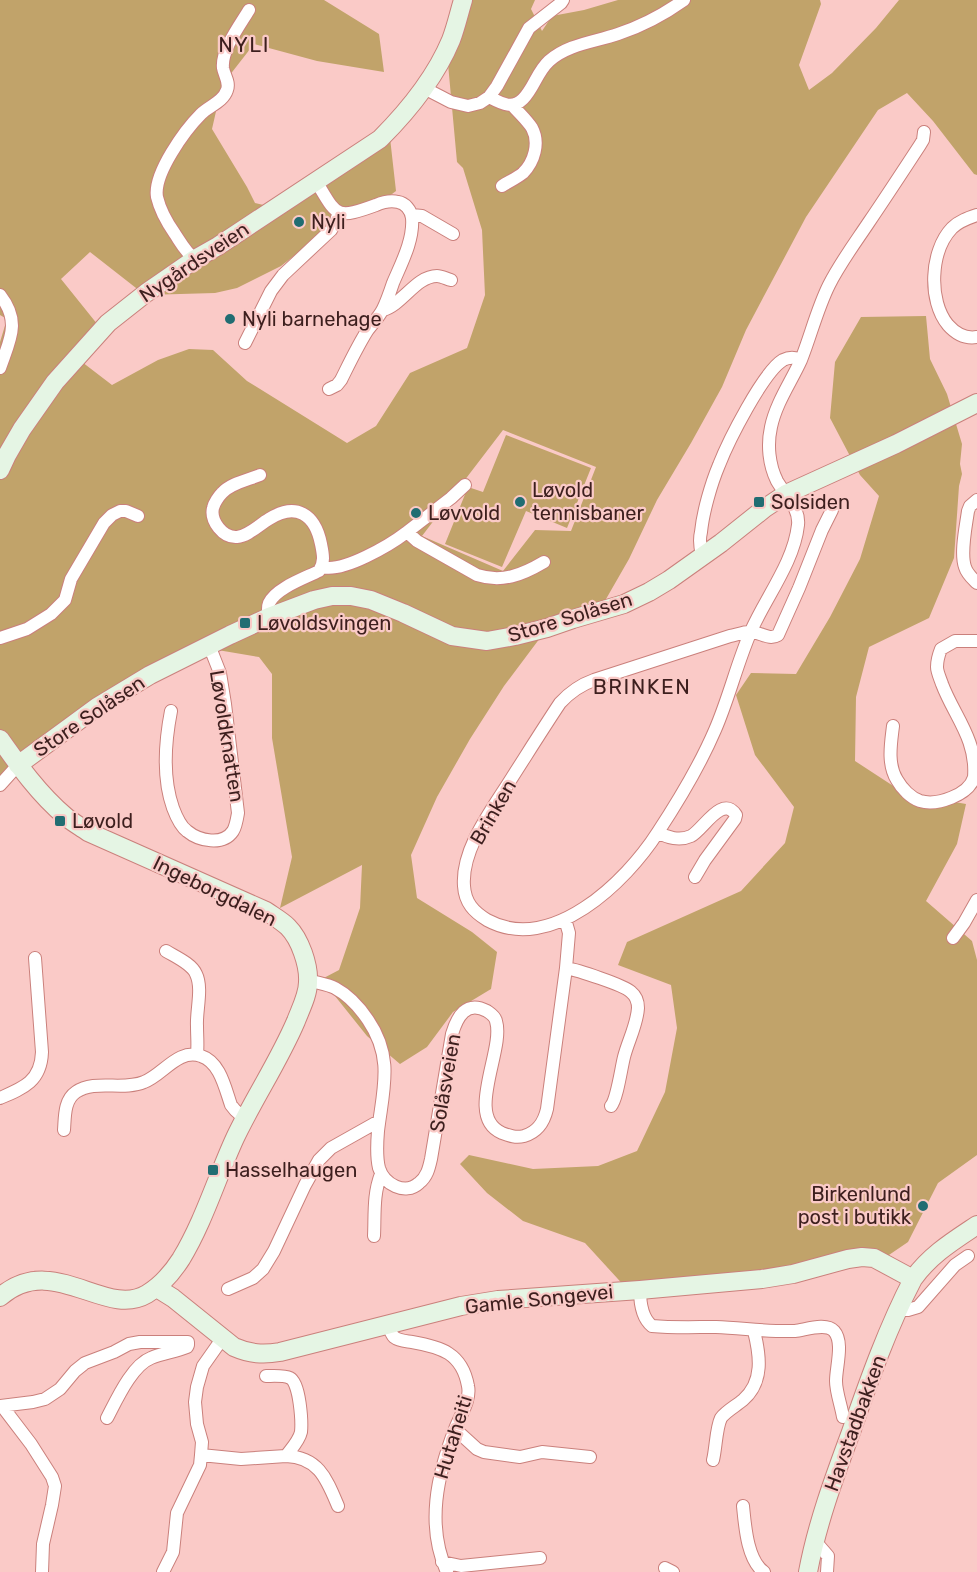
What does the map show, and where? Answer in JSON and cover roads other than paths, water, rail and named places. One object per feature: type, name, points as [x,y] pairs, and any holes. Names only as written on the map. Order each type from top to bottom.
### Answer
[{"type":"main road","name":"Nygårdsveien","points":[[0,470],[22,429],[55,382],[108,322],[195,260],[380,139],[424,88],[441,61],[464,0]]},
{"type":"main road","name":"Store Solåsen","points":[[18,765],[88,714],[150,675],[269,617],[314,600],[332,596],[351,596],[371,600],[452,636],[487,641],[547,628],[624,603],[669,580],[786,494],[897,444],[977,403]]},
{"type":"main road","name":"Ingeborgdalen","points":[[0,739],[47,800],[66,817],[88,832],[272,915],[290,928],[302,950],[307,966],[308,980],[302,1006],[288,1039],[244,1119],[187,1248],[175,1269],[157,1288]]},
{"type":"main road","points":[[913,1279],[934,1254],[977,1225]]},
{"type":"main road","name":"Gamle Songevei","points":[[157,1288],[234,1347],[266,1354],[462,1306],[498,1300],[762,1279],[862,1257],[874,1258],[913,1279]]},
{"type":"main road","name":"Havstadbakken","points":[[808,1572],[815,1541],[861,1403],[913,1279]]},
{"type":"main road","points":[[0,1297],[6,1291],[24,1282],[41,1280],[120,1299],[134,1299],[157,1288]]},
{"type":"street","points":[[424,88],[451,102],[468,106],[480,103],[489,97],[497,86],[529,28],[563,0]]},
{"type":"street","points":[[489,97],[513,106],[524,98],[544,66],[560,53],[640,25],[684,0]]},
{"type":"street","points":[[195,260],[173,231],[162,210],[157,196],[158,186],[164,168],[184,134],[203,112],[218,102],[227,91],[228,84],[223,67],[224,57],[232,37],[249,10]]},
{"type":"street","points":[[502,186],[522,174],[533,158],[536,147],[533,130],[513,106]]},
{"type":"street","points":[[786,494],[776,479],[770,462],[771,427],[776,411],[801,360],[818,309],[832,279],[900,177],[923,140],[924,132]]},
{"type":"street","points":[[316,181],[332,207],[339,212],[353,213],[381,202],[392,201],[401,202],[412,215],[412,230],[407,248],[383,310],[367,331],[341,380],[329,389]]},
{"type":"street","points":[[245,343],[271,291],[282,275],[331,230],[339,212]]},
{"type":"street","points":[[412,215],[422,216],[453,234]]},
{"type":"street","points":[[977,215],[962,221],[951,229],[943,241],[937,258],[934,284],[944,320],[954,332],[973,338],[977,337]]},
{"type":"street","points":[[383,310],[391,308],[427,279],[437,276],[451,280]]},
{"type":"street","points":[[0,295],[8,306],[13,324],[0,368]]},
{"type":"street","points":[[702,555],[701,531],[719,465],[731,439],[772,370],[783,360],[789,358],[801,360]]},
{"type":"street","points":[[260,475],[222,493],[213,509],[213,516],[222,531],[238,537],[283,512],[299,511],[313,522],[324,558],[319,571],[275,594],[267,609],[269,617]]},
{"type":"street","points":[[322,567],[326,569],[340,567],[397,540],[465,485]]},
{"type":"street","name":"Brinken","points":[[786,494],[799,520],[788,560],[751,631],[715,729],[700,761],[658,832],[636,862],[614,884],[592,902],[565,919],[525,930],[508,929],[480,916],[466,900],[464,885],[466,861],[478,832],[560,703],[581,685],[730,636],[751,631],[771,638],[778,635],[832,510]]},
{"type":"street","points":[[977,501],[970,506],[968,511],[963,554],[964,567],[977,583]]},
{"type":"street","points":[[0,638],[27,630],[51,614],[65,600],[71,579],[104,523],[112,515],[126,511],[138,516]]},
{"type":"street","points":[[407,532],[423,544],[485,578],[517,576],[544,562]]},
{"type":"street","points":[[893,726],[890,754],[893,772],[904,791],[922,802],[931,802],[954,797],[971,785],[975,775],[974,741],[951,705],[937,669],[937,662],[940,649],[955,641],[977,641]]},
{"type":"street","name":"Løvoldknatten","points":[[171,711],[166,737],[166,772],[168,791],[180,823],[187,831],[209,841],[227,836],[237,823],[238,813],[220,673],[210,645]]},
{"type":"street","points":[[0,785],[18,765]]},
{"type":"street","points":[[658,832],[672,838],[692,836],[717,811],[726,808],[735,812],[735,819],[695,877]]},
{"type":"street","points":[[953,938],[964,924],[977,900]]},
{"type":"street","name":"Solåsveien","points":[[381,1174],[391,1184],[405,1189],[421,1182],[428,1172],[452,1034],[456,1020],[468,1009],[482,1008],[493,1014],[496,1019],[496,1045],[487,1086],[485,1110],[488,1119],[498,1131],[512,1137],[521,1137],[539,1127],[547,1109],[566,968],[569,933],[565,919]]},
{"type":"street","points":[[166,951],[190,967],[197,977],[199,992],[197,1054]]},
{"type":"street","points":[[0,1099],[30,1083],[41,1066],[35,958]]},
{"type":"street","points":[[566,968],[630,990],[637,999],[636,1022],[619,1074],[615,1102],[611,1106]]},
{"type":"street","points":[[308,980],[335,988],[350,998],[376,1031],[380,1042],[385,1063],[385,1079],[377,1147],[381,1174],[375,1199],[374,1236]]},
{"type":"street","points":[[64,1130],[67,1105],[78,1090],[95,1086],[143,1083],[176,1059],[190,1054],[197,1054],[214,1064],[231,1105],[244,1119]]},
{"type":"street","points":[[228,1289],[253,1278],[263,1269],[319,1160],[331,1148],[380,1121]]},
{"type":"street","points":[[899,1310],[918,1307],[955,1265],[968,1256]]},
{"type":"street","points":[[640,1290],[644,1316],[652,1326],[718,1327],[754,1331],[795,1331],[825,1327],[834,1331],[839,1344],[836,1383],[843,1417]]},
{"type":"street","name":"Hutaheiti","points":[[388,1325],[394,1337],[445,1350],[458,1360],[469,1389],[465,1406],[442,1466],[436,1499],[437,1536],[445,1567],[540,1558]]},
{"type":"street","points":[[713,1460],[719,1423],[723,1416],[746,1398],[758,1379],[759,1356],[754,1331]]},
{"type":"street","points":[[163,1572],[173,1552],[177,1513],[200,1465],[202,1442],[197,1424],[195,1402],[197,1387],[203,1366],[222,1339]]},
{"type":"street","points":[[42,1572],[43,1544],[55,1486],[31,1444],[1,1406],[45,1399],[60,1389],[85,1363],[129,1344],[188,1342],[187,1347],[141,1363],[123,1388],[107,1418]]},
{"type":"street","points":[[267,1376],[289,1377],[298,1391],[301,1432],[286,1456]]},
{"type":"street","points":[[455,1429],[477,1449],[484,1452],[520,1457],[542,1452],[590,1457]]},
{"type":"street","points":[[201,1455],[241,1459],[293,1456],[309,1462],[318,1469],[329,1484],[338,1506]]},
{"type":"street","points":[[743,1506],[745,1530],[751,1552],[757,1565],[764,1572]]},
{"type":"street","points":[[815,1541],[828,1556],[827,1572]]},
{"type":"place","name":"Nyli","points":[[299,222]]},
{"type":"place","name":"Nyli barnehage","points":[[230,319]]},
{"type":"place","name":"Løvold tennisbaner","points":[[520,502]]},
{"type":"place","name":"Solsiden","points":[[759,502]]},
{"type":"place","name":"Løvvold","points":[[416,513]]},
{"type":"place","name":"Løvoldsvingen","points":[[245,623]]},
{"type":"place","name":"Løvold","points":[[60,821]]},
{"type":"place","name":"Hasselhaugen","points":[[213,1170]]},
{"type":"place","name":"Birkenlund post i butikk","points":[[923,1206]]},
{"type":"district","name":"NYLI","points":[[244,44]]},
{"type":"district","name":"BRINKEN","points":[[642,686]]}]
